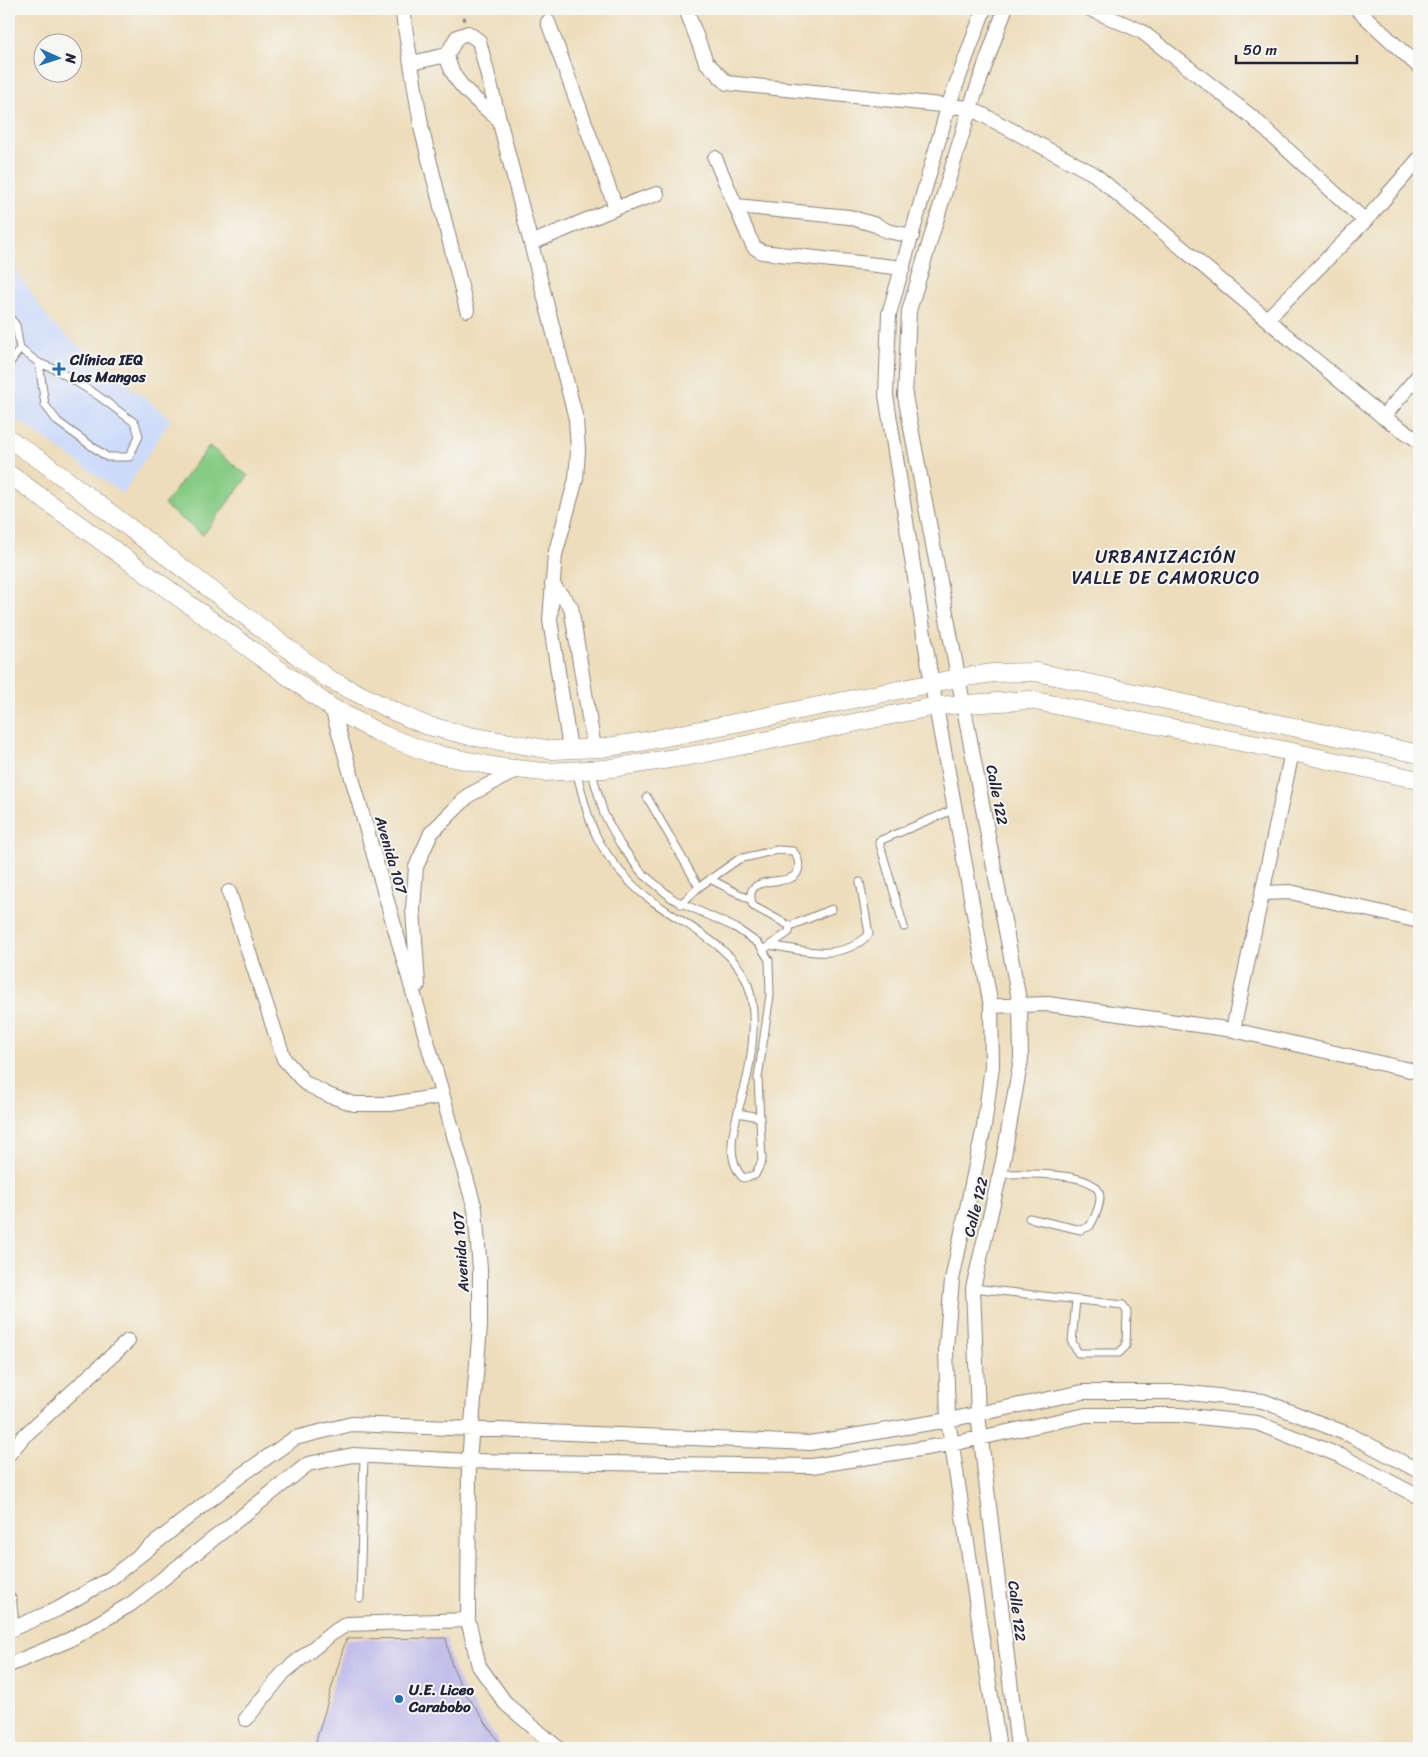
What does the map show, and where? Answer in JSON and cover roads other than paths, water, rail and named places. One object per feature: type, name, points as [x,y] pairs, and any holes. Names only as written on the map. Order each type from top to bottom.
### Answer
[{"type":"street","points":[[402,9],[422,131],[467,310]]},
{"type":"street","points":[[686,9],[706,62],[727,83],[929,105],[949,104],[970,108],[1094,174],[1268,318],[1383,417],[1419,441]]},
{"type":"street","name":"Calle 122","points":[[984,9],[949,104],[890,314],[886,395],[932,685],[991,1006],[992,1066],[985,1118],[952,1280],[946,1348],[948,1420],[951,1444],[999,1748]]},
{"type":"street","name":"Calle 122","points":[[1005,9],[970,108],[909,312],[905,396],[1020,1005],[1021,1058],[1000,1174],[973,1288],[980,1438],[1018,1748]]},
{"type":"street","points":[[1090,9],[1141,31],[1252,117],[1365,221]]},
{"type":"street","points":[[1357,9],[1419,67]]},
{"type":"street","points":[[548,22],[616,208]]},
{"type":"street","points":[[497,118],[463,88],[450,72],[447,55],[457,37],[468,33],[476,36],[479,41],[497,118],[576,419],[578,450],[576,478],[555,555],[550,620],[570,749]]},
{"type":"street","points":[[411,63],[447,55]]},
{"type":"street","points":[[716,158],[754,247],[762,252],[902,268]]},
{"type":"street","points":[[1268,318],[1365,221],[1419,159]]},
{"type":"street","points":[[531,244],[616,208],[657,194]]},
{"type":"street","points":[[736,206],[849,218],[870,223],[887,231],[912,236]]},
{"type":"street","points":[[1383,417],[1419,376]]},
{"type":"street","points":[[9,439],[43,462],[327,678],[425,725],[470,736],[552,750],[594,748],[646,741],[932,685],[958,678],[993,673],[1036,672],[1419,754]]},
{"type":"street","points":[[9,474],[332,708],[383,735],[430,753],[544,772],[583,770],[700,754],[936,706],[964,706],[1030,700],[1292,752],[1419,780]]},
{"type":"street","points":[[552,584],[571,607],[594,748]]},
{"type":"street","name":"Avenida 107","points":[[332,708],[475,1208],[480,1269],[480,1326],[469,1461],[468,1620],[479,1666],[506,1704],[558,1748]]},
{"type":"street","points":[[1248,743],[1253,718]]},
{"type":"street","points":[[1233,1030],[1292,752]]},
{"type":"street","points":[[419,1010],[412,909],[416,868],[431,833],[469,795],[519,769]]},
{"type":"street","points":[[229,892],[284,1059],[305,1083],[354,1104],[390,1104],[442,1096]]},
{"type":"street","points":[[1262,893],[1290,892],[1419,921]]},
{"type":"street","points":[[991,1006],[1048,1004],[1114,1011],[1233,1030],[1419,1072]]},
{"type":"street","points":[[9,1454],[23,1438],[128,1341]]},
{"type":"street","points":[[9,1600],[10,1630],[58,1610],[111,1578],[240,1476],[295,1438],[352,1424],[810,1443],[948,1420],[1083,1392],[1180,1392],[1262,1401],[1350,1435],[1419,1471]]},
{"type":"street","points":[[9,1665],[69,1640],[131,1604],[308,1464],[353,1455],[469,1461],[812,1466],[951,1444],[1086,1415],[1179,1415],[1257,1423],[1341,1456],[1419,1497]]},
{"type":"street","points":[[246,1719],[284,1672],[331,1634],[348,1624],[468,1620]]},
{"type":"lane","points":[[9,317],[16,325],[20,349],[39,363],[57,370],[81,385],[134,423],[139,436],[129,457],[107,457],[58,422],[45,405],[39,363]]},
{"type":"lane","points":[[9,364],[20,349]]},
{"type":"lane","points":[[583,770],[620,844],[642,873],[681,904],[736,928],[759,944],[769,960],[771,976],[758,1078],[758,1117],[762,1161],[755,1175],[742,1178],[736,1171],[732,1154],[732,1129],[749,1071],[753,1005],[747,982],[736,963],[718,946],[663,910],[630,882],[595,833],[583,770]]},
{"type":"lane","points":[[647,797],[699,887]]},
{"type":"lane","points":[[904,927],[879,841],[955,809]]},
{"type":"lane","points":[[681,904],[699,887],[739,859],[777,850],[793,851],[799,858],[800,868],[789,879],[761,882],[754,889],[751,900],[753,906],[790,926],[832,909]]},
{"type":"lane","points":[[710,880],[751,900]]},
{"type":"lane","points":[[770,946],[812,952],[835,952],[860,944],[869,934],[860,882]]},
{"type":"lane","points":[[763,950],[789,932],[790,926]]},
{"type":"lane","points":[[738,1113],[758,1117]]},
{"type":"lane","points":[[1000,1174],[1050,1174],[1091,1182],[1098,1190],[1100,1201],[1096,1214],[1090,1226],[1081,1230],[1029,1218]]},
{"type":"lane","points":[[973,1288],[1123,1304],[1127,1312],[1126,1346],[1119,1353],[1078,1353],[1074,1349],[1072,1342],[1076,1300]]},
{"type":"lane","points":[[360,1598],[364,1455]]},
{"type":"place","name":"Clínica IEQ Los Mangos","points":[[59,369]]},
{"type":"place","name":"U.E. Liceo Carabobo","points":[[399,1699]]},
{"type":"district","name":"URBANIZACIÓN VALLE DE CAMORUCO","points":[[1166,567]]}]
